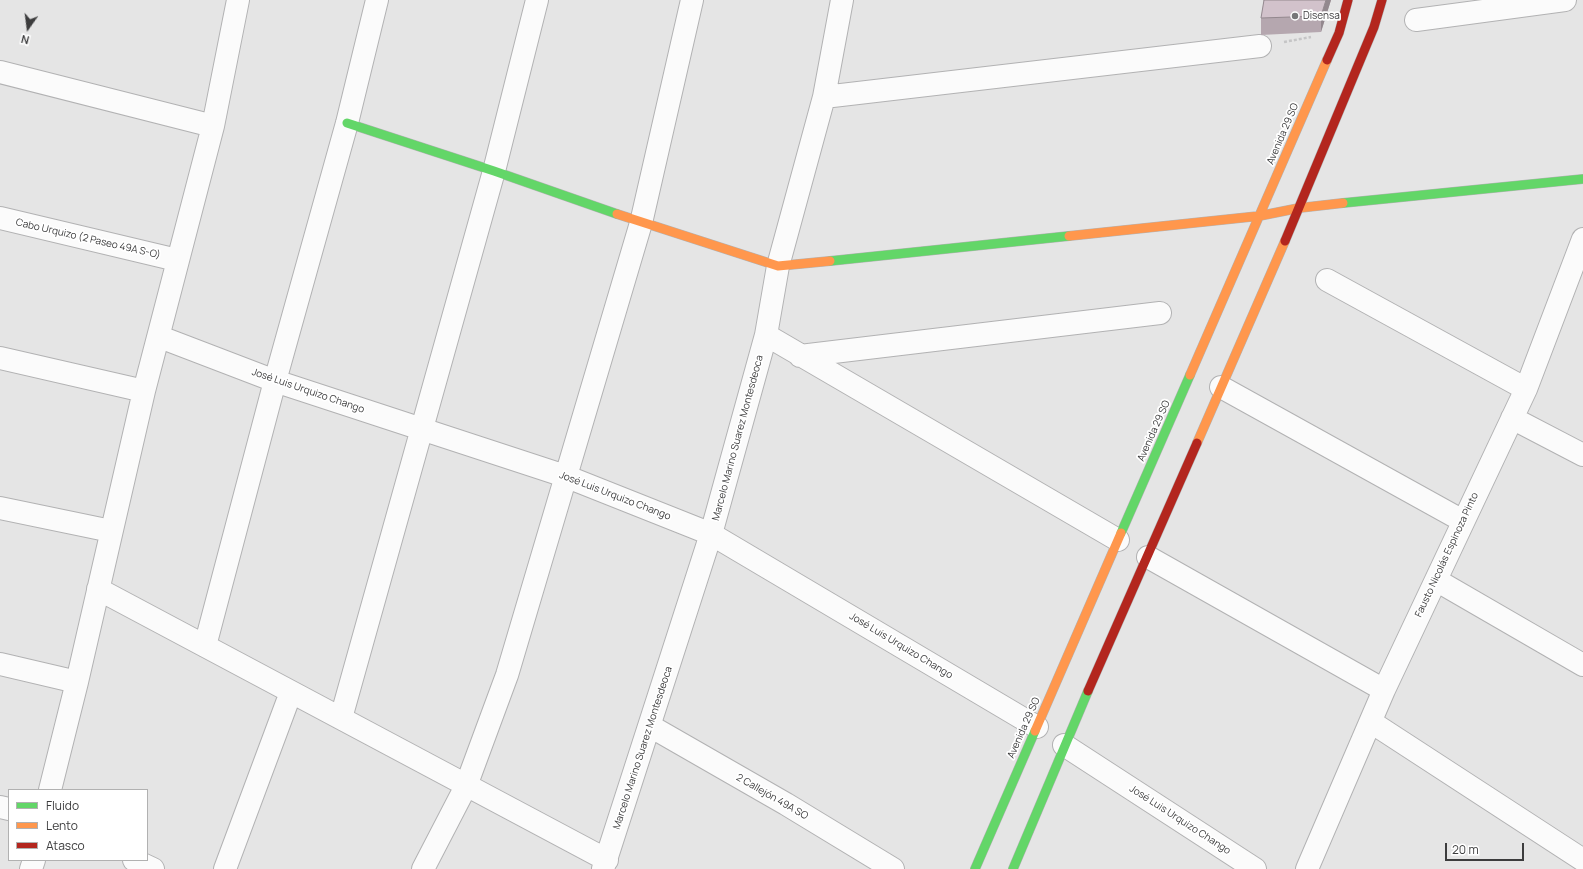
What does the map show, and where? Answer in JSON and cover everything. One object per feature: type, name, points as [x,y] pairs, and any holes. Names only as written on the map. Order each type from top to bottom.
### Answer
[{"type":"street","points":[[50,789],[77,682],[144,391],[160,337],[177,260],[213,126],[238,0]]},
{"type":"street","points":[[205,646],[275,381],[347,123],[378,0]]},
{"type":"street","points":[[341,718],[494,171],[537,0]]},
{"type":"street","points":[[423,869],[466,786],[507,674],[641,223],[692,0]]},
{"type":"street","name":"Marcelo Marino Suarez Montesdeoca","points":[[605,865],[711,534],[766,335],[778,266],[824,97],[842,0]]},
{"type":"street","name":"Avenida 29 SO","points":[[975,869],[1339,32],[1348,0]]},
{"type":"street","points":[[1013,869],[1064,745],[1148,557],[1299,208],[1374,27],[1382,0]]},
{"type":"street","points":[[1416,20],[1565,0]]},
{"type":"street","points":[[824,97],[1260,46]]},
{"type":"street","points":[[0,72],[213,126]]},
{"type":"street","points":[[347,123],[494,171],[641,223],[778,266],[1260,216],[1299,208],[1583,179]]},
{"type":"street","name":"Cabo Urquizo (2 Paseo 49A S-O)","points":[[0,218],[177,260]]},
{"type":"street","name":"Fausto Nicolás Espinoza Pinto","points":[[1307,869],[1384,690],[1462,521],[1526,389],[1579,265],[1583,239]]},
{"type":"street","points":[[1327,280],[1526,389]]},
{"type":"street","points":[[800,356],[1160,313]]},
{"type":"street","points":[[766,335],[1118,540]]},
{"type":"street","name":"José Luis Urquizo Chango","points":[[160,337],[275,381],[565,476],[711,534],[1037,727]]},
{"type":"street","points":[[0,358],[144,391]]},
{"type":"street","points":[[1221,387],[1462,521]]},
{"type":"street","points":[[1512,418],[1583,455]]},
{"type":"street","points":[[0,508],[111,531]]},
{"type":"street","points":[[1148,557],[1384,690]]},
{"type":"street","points":[[1436,580],[1583,665]]},
{"type":"street","points":[[98,589],[466,786],[605,865]]},
{"type":"street","points":[[0,664],[77,682]]},
{"type":"street","points":[[225,869],[291,692]]},
{"type":"street","points":[[1371,722],[1583,860]]},
{"type":"street","name":"2 Callejón 49A SO","points":[[650,726],[786,804],[893,869]]},
{"type":"street","name":"José Luis Urquizo Chango","points":[[1064,745],[1255,869]]},
{"type":"street","points":[[136,861],[153,869]]},
{"type":"building","points":[[1264,0],[1326,0],[1321,16],[1261,18]]},
{"type":"traffic: fast","points":[[347,123],[494,171],[617,214]]},
{"type":"traffic: fast","points":[[1343,203],[1583,179]]},
{"type":"traffic: fast","points":[[830,261],[1069,236]]},
{"type":"traffic: fast","points":[[1121,533],[1190,375]]},
{"type":"traffic: fast","points":[[1013,869],[1088,691]]},
{"type":"traffic: fast","points":[[975,869],[1035,731]]},
{"type":"traffic: slow","points":[[1190,375],[1327,60]]},
{"type":"traffic: slow","points":[[1069,236],[1259,216],[1299,208],[1343,203]]},
{"type":"traffic: slow","points":[[617,214],[778,266],[830,261]]},
{"type":"traffic: slow","points":[[1197,443],[1285,241]]},
{"type":"traffic: slow","points":[[1035,731],[1121,533]]},
{"type":"traffic: jam","points":[[1327,60],[1339,33],[1348,0]]},
{"type":"traffic: jam","points":[[1285,241],[1374,27],[1382,0]]},
{"type":"traffic: jam","points":[[1088,691],[1197,443]]},
{"type":"place","name":"Disensa","points":[[1295,16]]}]
